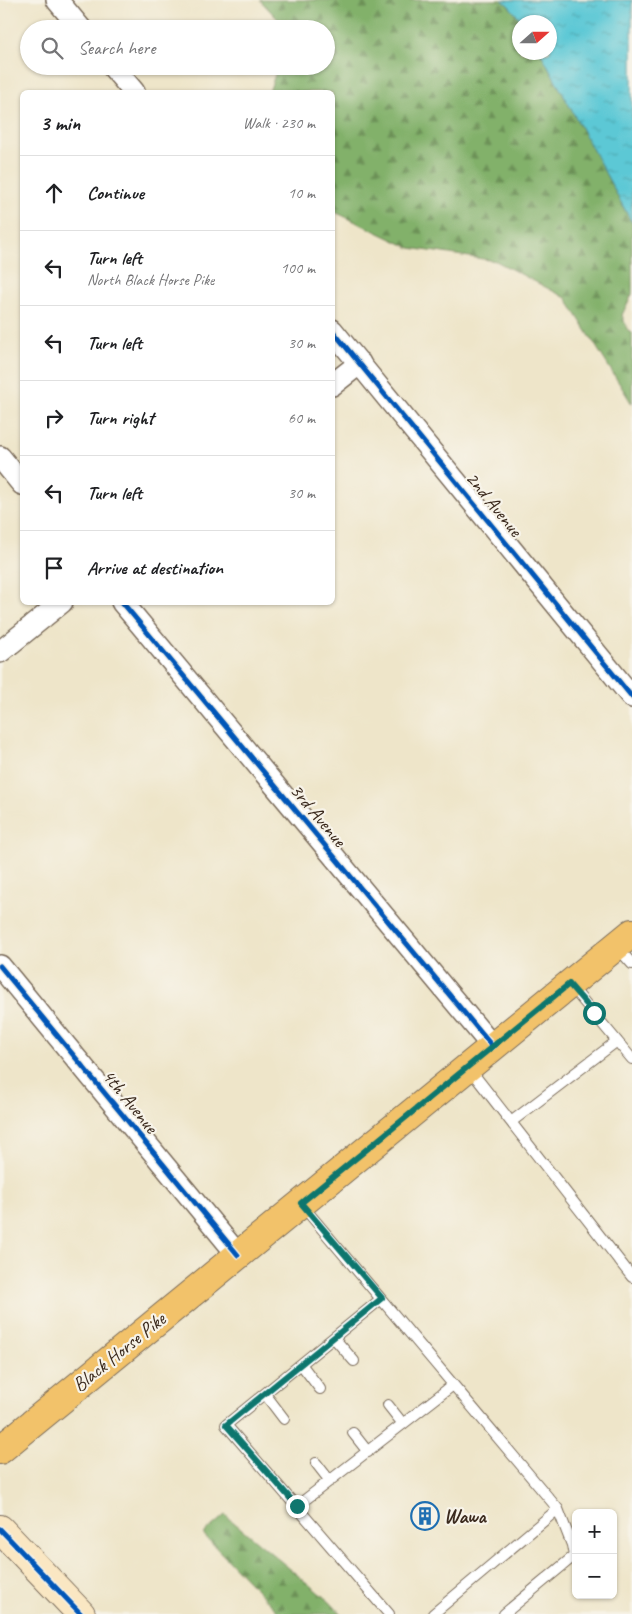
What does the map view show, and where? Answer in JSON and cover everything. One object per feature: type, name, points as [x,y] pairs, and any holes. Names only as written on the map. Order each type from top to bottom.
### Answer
[{"type":"main road","name":"Black Horse Pike","points":[[0,1450],[569,984],[627,948]]},
{"type":"street","points":[[57,0],[74,20]]},
{"type":"street","points":[[120,75],[132,90]]},
{"type":"street","name":"2nd Avenue","points":[[335,334],[632,698]]},
{"type":"street","points":[[335,383],[360,363]]},
{"type":"street","points":[[0,457],[20,482]]},
{"type":"street","points":[[0,652],[58,605]]},
{"type":"street","name":"3rd Avenue","points":[[124,605],[492,1046]]},
{"type":"street","name":"4th Avenue","points":[[0,966],[238,1255]]},
{"type":"street","points":[[0,1529],[81,1614]]},
{"type":"lane","points":[[569,984],[632,1059]]},
{"type":"lane","points":[[512,1122],[617,1040]]},
{"type":"lane","points":[[468,1066],[632,1277]]},
{"type":"lane","points":[[301,1203],[558,1509],[572,1545],[574,1556],[504,1614]]},
{"type":"lane","points":[[382,1298],[226,1425],[389,1614]]},
{"type":"lane","points":[[334,1338],[354,1361]]},
{"type":"lane","points":[[301,1364],[320,1389]]},
{"type":"lane","points":[[297,1506],[453,1385]]},
{"type":"lane","points":[[264,1394],[284,1419]]},
{"type":"lane","points":[[388,1405],[403,1424]]},
{"type":"lane","points":[[353,1433],[368,1452]]},
{"type":"lane","points":[[316,1463],[330,1481]]},
{"type":"lane","points":[[433,1614],[558,1509]]},
{"type":"green space","points":[[260,0],[502,0],[517,15],[512,15],[512,60],[545,60],[632,223],[632,294],[622,315],[627,329],[632,333],[632,404],[566,298],[496,261],[410,248],[335,212],[335,90],[270,90],[275,75],[335,75],[335,20],[279,20]]},
{"type":"green space","points":[[225,1515],[330,1602],[341,1614],[280,1614],[203,1534]]},
{"type":"water","points":[[502,0],[632,0],[632,223],[545,60],[557,60],[557,15],[517,15]]},
{"type":"cycle path","points":[[335,334],[632,697]]},
{"type":"cycle path","points":[[124,605],[492,1046]]},
{"type":"cycle path","points":[[0,966],[238,1255]]},
{"type":"cycle path","points":[[0,1529],[81,1614]]},
{"type":"place","name":"Wawa","points":[[425,1516]]},
{"type":"route","points":[[297,1506],[226,1425],[382,1298],[301,1203],[569,984],[594,1013]]}]
